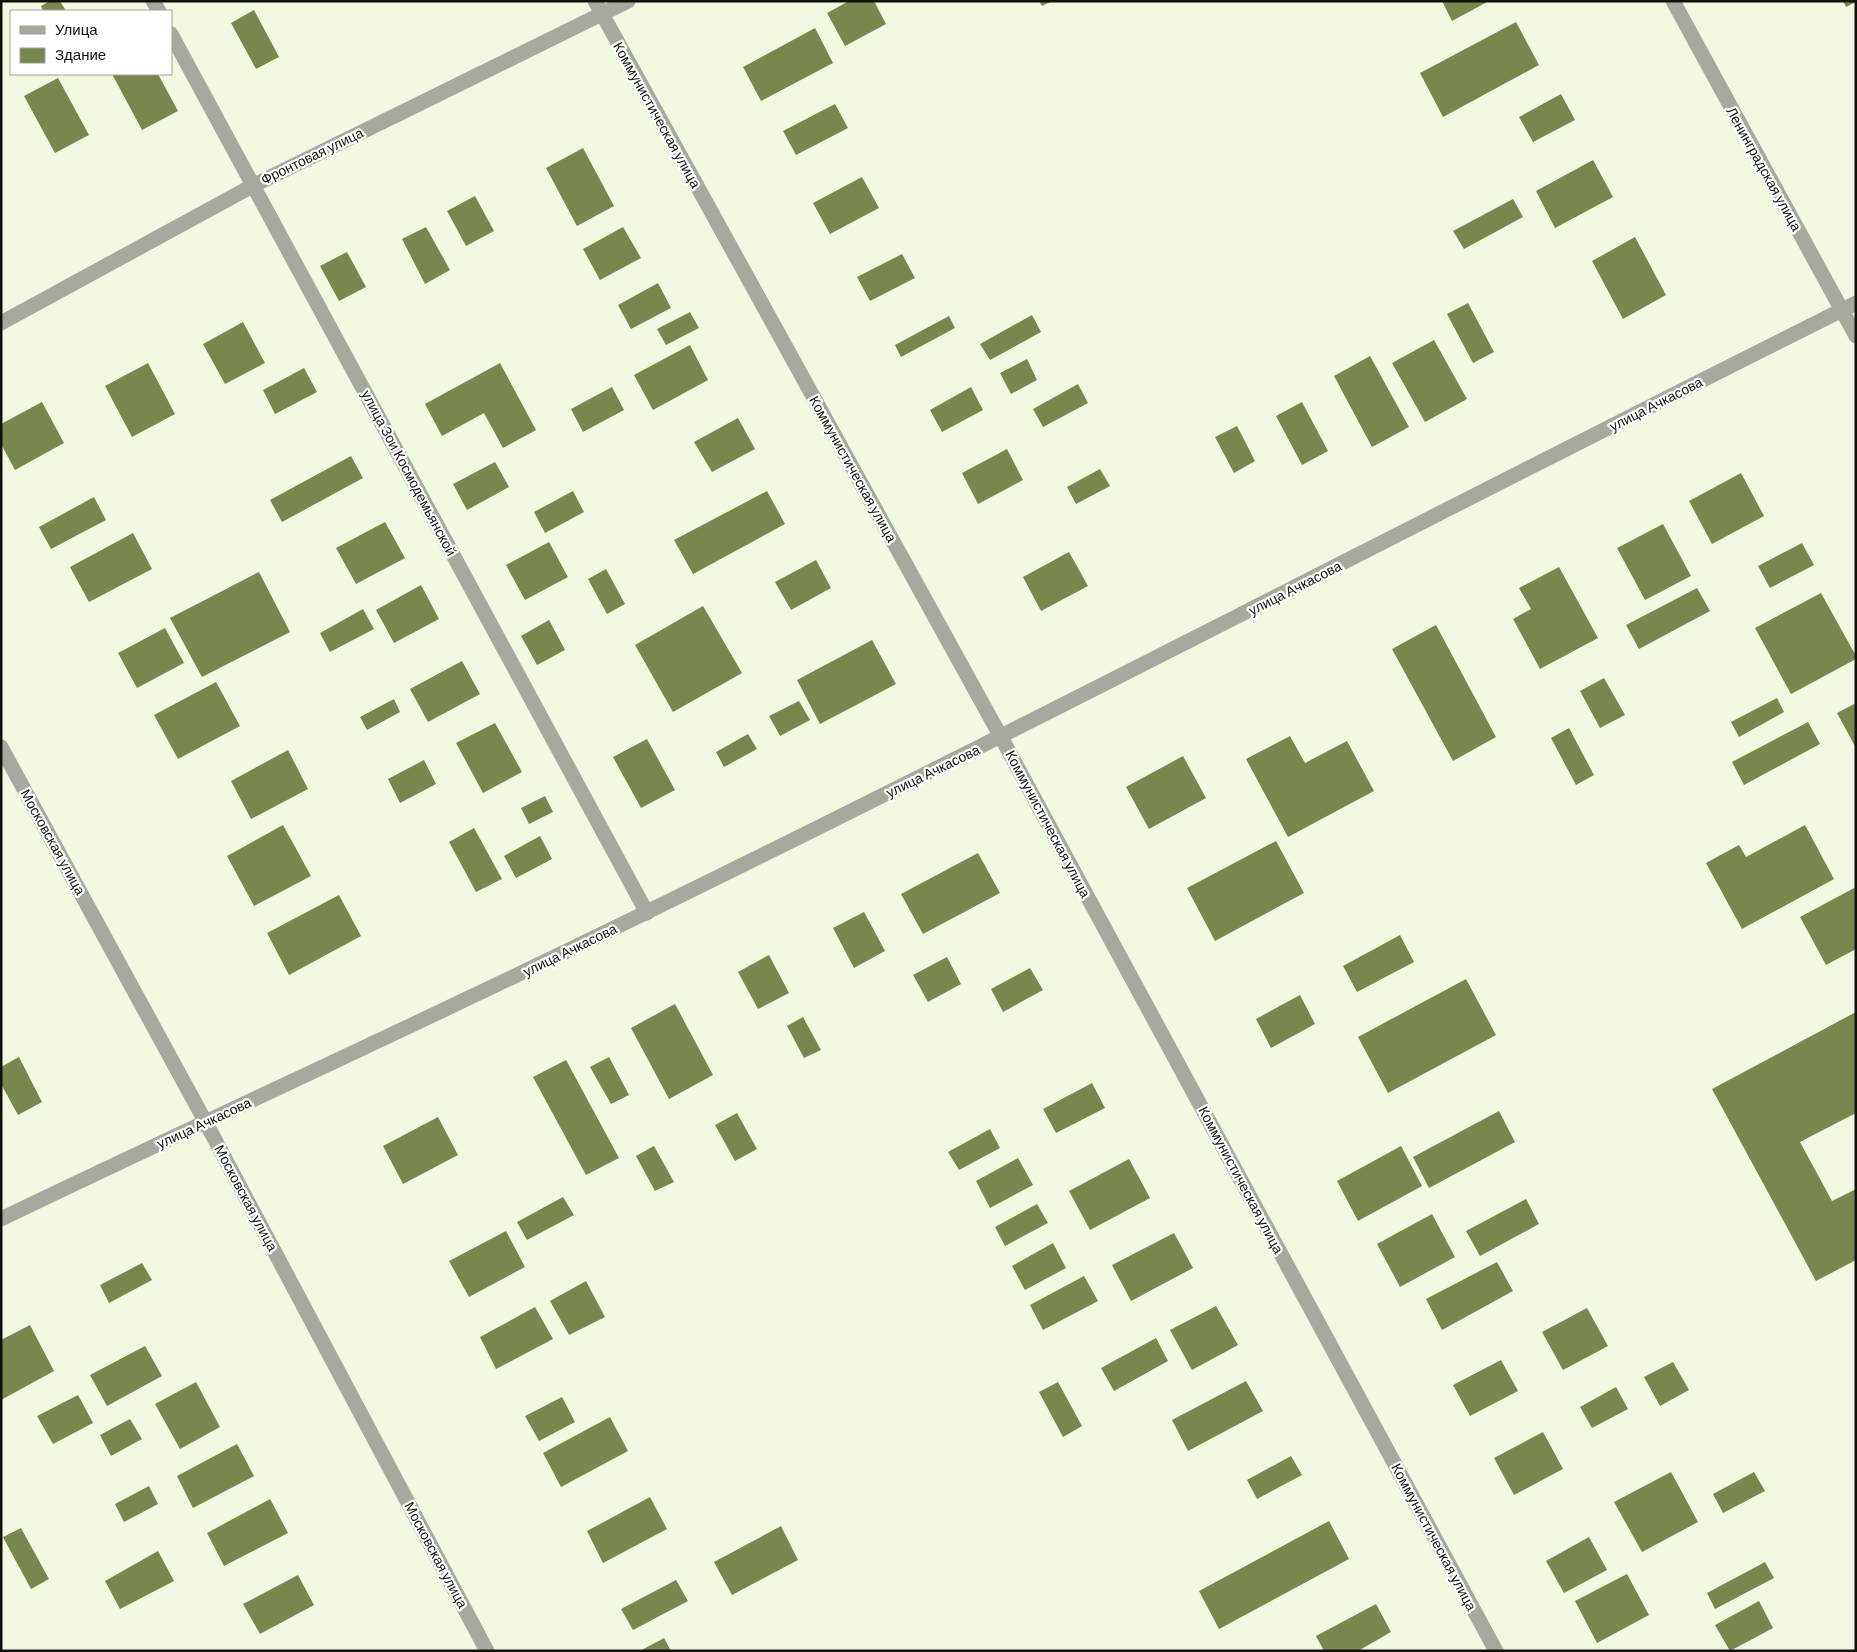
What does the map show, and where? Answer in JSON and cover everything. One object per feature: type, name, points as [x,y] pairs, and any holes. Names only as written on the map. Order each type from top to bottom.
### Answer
[{"type":"street","name":"Фронтовая улица","points":[[1,323],[254,184],[598,8],[628,1]]},
{"type":"street","name":"Ленинградская улица","points":[[1673,1],[1856,336]]},
{"type":"street","name":"Коммунистическая улица","points":[[598,8],[1001,737],[1496,1651]]},
{"type":"street","name":"улица Зои Космодемьянской","points":[[172,36],[254,184],[647,913]]},
{"type":"street","name":"улица Ачкасова","points":[[1,1219],[647,913],[1001,737],[1856,303]]},
{"type":"street","name":"Московская улица","points":[[4,757],[205,1121],[487,1651]]},
{"type":"building","points":[[50,1],[60,1],[65,10],[43,10],[41,6]]},
{"type":"building","points":[[849,1],[874,1],[886,24],[845,46],[827,13]]},
{"type":"building","points":[[1039,1],[1052,1],[1042,6]]},
{"type":"building","points":[[1442,1],[1489,1],[1452,21]]},
{"type":"building","points":[[1843,1],[1856,1],[1856,2],[1846,7]]},
{"type":"building","points":[[254,10],[279,57],[256,69],[231,23]]},
{"type":"building","points":[[1516,22],[1539,65],[1443,117],[1420,73]]},
{"type":"building","points":[[815,28],[833,63],[761,101],[743,67]]},
{"type":"building","points":[[113,75],[159,75],[178,111],[142,130]]},
{"type":"building","points":[[58,78],[89,135],[55,153],[24,96]]},
{"type":"building","points":[[1561,94],[1575,120],[1533,142],[1519,117]]},
{"type":"building","points":[[835,104],[848,128],[796,155],[783,131]]},
{"type":"building","points":[[583,148],[614,206],[577,226],[546,168]]},
{"type":"building","points":[[1593,160],[1613,197],[1555,228],[1536,191]]},
{"type":"building","points":[[862,177],[879,208],[830,234],[813,203]]},
{"type":"building","points":[[475,196],[494,231],[466,246],[447,211]]},
{"type":"building","points":[[1513,199],[1523,217],[1464,249],[1453,231]]},
{"type":"building","points":[[426,227],[450,270],[425,284],[402,239]]},
{"type":"building","points":[[623,227],[641,258],[600,280],[583,249]]},
{"type":"building","points":[[1635,237],[1666,295],[1623,319],[1592,261]]},
{"type":"building","points":[[347,252],[366,287],[339,301],[320,266]]},
{"type":"building","points":[[902,254],[915,278],[870,301],[857,277]]},
{"type":"building","points":[[658,283],[671,308],[631,329],[618,305]]},
{"type":"building","points":[[1468,303],[1494,352],[1473,363],[1447,314]]},
{"type":"building","points":[[690,312],[699,328],[666,345],[657,329]]},
{"type":"building","points":[[1032,315],[1041,332],[990,360],[980,344]]},
{"type":"building","points":[[949,316],[955,328],[901,357],[895,345]]},
{"type":"building","points":[[243,322],[265,363],[225,384],[203,344]]},
{"type":"building","points":[[1434,340],[1467,399],[1425,422],[1392,363]]},
{"type":"building","points":[[690,345],[708,380],[653,410],[634,375]]},
{"type":"building","points":[[1370,356],[1409,427],[1372,447],[1334,376]]},
{"type":"building","points":[[1027,359],[1037,380],[1011,394],[1000,373]]},
{"type":"building","points":[[148,363],[175,414],[132,437],[105,386]]},
{"type":"building","points":[[500,363],[536,430],[503,448],[484,413],[442,436],[425,404]]},
{"type":"building","points":[[304,368],[317,392],[275,414],[263,390]]},
{"type":"building","points":[[1078,384],[1088,403],[1043,427],[1033,409]]},
{"type":"building","points":[[612,387],[624,410],[583,432],[571,409]]},
{"type":"building","points":[[971,387],[983,410],[942,432],[930,410]]},
{"type":"building","points":[[42,402],[64,443],[15,470],[1,444],[1,424]]},
{"type":"building","points":[[1302,402],[1328,451],[1302,465],[1276,416]]},
{"type":"building","points":[[738,418],[755,449],[712,472],[694,442]]},
{"type":"building","points":[[1237,426],[1255,461],[1234,473],[1215,437]]},
{"type":"building","points":[[1007,449],[1023,480],[978,504],[962,473]]},
{"type":"building","points":[[351,456],[363,478],[282,522],[270,500]]},
{"type":"building","points":[[495,462],[509,487],[467,510],[453,484]]},
{"type":"building","points":[[1100,469],[1110,486],[1076,504],[1067,487]]},
{"type":"building","points":[[1741,473],[1764,516],[1712,544],[1689,501]]},
{"type":"building","points":[[573,491],[584,512],[545,533],[534,512]]},
{"type":"building","points":[[767,491],[785,524],[693,574],[674,540]]},
{"type":"building","points":[[94,497],[106,520],[51,549],[39,527]]},
{"type":"building","points":[[385,522],[405,558],[356,584],[336,548]]},
{"type":"building","points":[[1663,524],[1691,576],[1645,600],[1617,548]]},
{"type":"building","points":[[133,533],[152,569],[89,602],[70,567]]},
{"type":"building","points":[[549,542],[568,577],[525,600],[506,565]]},
{"type":"building","points":[[1802,543],[1814,565],[1770,588],[1758,566]]},
{"type":"building","points":[[1069,552],[1088,586],[1041,611],[1023,577]]},
{"type":"building","points":[[816,560],[831,588],[791,610],[775,582]]},
{"type":"building","points":[[1559,567],[1598,638],[1540,669],[1513,619],[1531,609],[1519,588]]},
{"type":"building","points":[[606,569],[625,604],[607,614],[588,579]]},
{"type":"building","points":[[259,572],[290,632],[202,677],[170,618]]},
{"type":"building","points":[[421,585],[439,619],[394,643],[376,610]]},
{"type":"building","points":[[1697,588],[1710,611],[1639,649],[1626,625]]},
{"type":"building","points":[[1821,593],[1856,659],[1791,694],[1755,628]]},
{"type":"building","points":[[703,606],[742,673],[673,712],[635,645]]},
{"type":"building","points":[[363,609],[374,629],[330,652],[320,633]]},
{"type":"building","points":[[549,620],[565,650],[537,665],[521,636]]},
{"type":"building","points":[[1436,625],[1496,737],[1453,761],[1392,649]]},
{"type":"building","points":[[165,628],[184,663],[137,688],[118,653]]},
{"type":"building","points":[[872,640],[896,684],[820,724],[797,680]]},
{"type":"building","points":[[462,661],[480,694],[428,722],[410,689]]},
{"type":"building","points":[[1604,678],[1625,715],[1600,728],[1580,691]]},
{"type":"building","points":[[216,682],[240,726],[178,759],[154,715]]},
{"type":"building","points":[[1777,698],[1784,712],[1739,737],[1731,722]]},
{"type":"building","points":[[394,699],[400,712],[367,730],[360,717]]},
{"type":"building","points":[[799,701],[810,720],[780,736],[769,716]]},
{"type":"building","points":[[1856,703],[1856,748],[1837,713]]},
{"type":"building","points":[[1808,722],[1820,744],[1744,785],[1732,762]]},
{"type":"building","points":[[495,723],[522,772],[483,793],[456,743]]},
{"type":"building","points":[[1569,728],[1594,775],[1576,785],[1551,738]]},
{"type":"building","points":[[748,734],[757,749],[724,767],[716,752]]},
{"type":"building","points":[[1290,736],[1305,763],[1347,741],[1374,791],[1288,837],[1246,759]]},
{"type":"building","points":[[647,739],[675,790],[641,808],[613,757]]},
{"type":"building","points":[[288,750],[308,789],[251,819],[231,781]]},
{"type":"building","points":[[1183,756],[1206,798],[1149,829],[1126,787]]},
{"type":"building","points":[[424,760],[436,784],[400,803],[388,779]]},
{"type":"building","points":[[545,796],[553,812],[529,824],[521,808]]},
{"type":"building","points":[[283,825],[311,876],[254,906],[227,856]]},
{"type":"building","points":[[1805,825],[1834,879],[1742,929],[1706,863],[1739,845],[1746,857]]},
{"type":"building","points":[[474,828],[502,879],[476,892],[449,842]]},
{"type":"building","points":[[540,836],[552,859],[516,878],[504,856]]},
{"type":"building","points":[[1276,841],[1304,893],[1215,941],[1187,888]]},
{"type":"building","points":[[978,853],[1000,893],[923,934],[901,894]]},
{"type":"building","points":[[1856,887],[1856,949],[1826,965],[1800,917]]},
{"type":"building","points":[[339,895],[361,936],[289,975],[267,933]]},
{"type":"building","points":[[864,912],[885,951],[854,968],[833,928]]},
{"type":"building","points":[[1400,935],[1414,962],[1357,992],[1343,966]]},
{"type":"building","points":[[769,955],[789,993],[758,1009],[738,972]]},
{"type":"building","points":[[947,957],[961,984],[928,1002],[913,975]]},
{"type":"building","points":[[1030,968],[1043,990],[1003,1012],[991,989]]},
{"type":"building","points":[[1466,979],[1496,1035],[1388,1093],[1358,1037]]},
{"type":"building","points":[[1300,995],[1315,1024],[1271,1048],[1256,1019]]},
{"type":"building","points":[[675,1004],[713,1075],[669,1099],[631,1028]]},
{"type":"building","points":[[1856,1012],[1856,1113],[1800,1142],[1832,1201],[1856,1189],[1856,1260],[1816,1281],[1712,1089]]},
{"type":"building","points":[[803,1017],[821,1050],[804,1058],[787,1026]]},
{"type":"building","points":[[19,1057],[42,1102],[18,1115],[1,1084],[1,1067]]},
{"type":"building","points":[[609,1057],[629,1095],[611,1104],[590,1067]]},
{"type":"building","points":[[566,1060],[619,1158],[586,1175],[533,1077]]},
{"type":"building","points":[[1092,1083],[1105,1108],[1056,1133],[1043,1109]]},
{"type":"building","points":[[1499,1111],[1515,1142],[1429,1188],[1413,1157]]},
{"type":"building","points":[[737,1113],[757,1149],[735,1161],[715,1125]]},
{"type":"building","points":[[438,1117],[458,1155],[403,1184],[383,1146]]},
{"type":"building","points":[[990,1129],[1000,1148],[959,1170],[948,1152]]},
{"type":"building","points":[[654,1146],[674,1182],[655,1191],[636,1156]]},
{"type":"building","points":[[1401,1146],[1422,1186],[1358,1221],[1337,1181]]},
{"type":"building","points":[[1018,1158],[1033,1185],[990,1208],[976,1181]]},
{"type":"building","points":[[1129,1159],[1150,1198],[1090,1230],[1069,1191]]},
{"type":"building","points":[[563,1197],[574,1215],[527,1240],[517,1222]]},
{"type":"building","points":[[1526,1199],[1539,1224],[1480,1256],[1466,1231]]},
{"type":"building","points":[[1037,1204],[1048,1223],[1005,1246],[995,1227]]},
{"type":"building","points":[[1432,1214],[1455,1257],[1400,1287],[1377,1244]]},
{"type":"building","points":[[506,1231],[525,1267],[469,1297],[449,1261]]},
{"type":"building","points":[[1174,1233],[1193,1268],[1131,1301],[1112,1265]]},
{"type":"building","points":[[1053,1243],[1066,1268],[1025,1290],[1012,1266]]},
{"type":"building","points":[[1497,1262],[1513,1291],[1442,1330],[1426,1299]]},
{"type":"building","points":[[142,1263],[152,1280],[109,1303],[100,1285]]},
{"type":"building","points":[[1084,1276],[1098,1301],[1043,1330],[1030,1305]]},
{"type":"building","points":[[586,1281],[605,1317],[569,1335],[550,1301]]},
{"type":"building","points":[[1216,1306],[1238,1345],[1192,1370],[1170,1330]]},
{"type":"building","points":[[535,1307],[553,1339],[496,1369],[480,1337]]},
{"type":"building","points":[[1587,1308],[1608,1346],[1563,1370],[1542,1332]]},
{"type":"building","points":[[30,1325],[54,1371],[1,1400],[1,1340]]},
{"type":"building","points":[[1156,1338],[1168,1361],[1114,1391],[1101,1368]]},
{"type":"building","points":[[145,1346],[162,1376],[107,1406],[90,1375]]},
{"type":"building","points":[[1501,1360],[1518,1391],[1470,1416],[1453,1385]]},
{"type":"building","points":[[1673,1362],[1689,1390],[1660,1406],[1644,1377]]},
{"type":"building","points":[[1246,1381],[1263,1411],[1188,1451],[1172,1420]]},
{"type":"building","points":[[196,1382],[220,1427],[180,1449],[155,1404]]},
{"type":"building","points":[[1058,1382],[1082,1426],[1063,1437],[1039,1392]]},
{"type":"building","points":[[1616,1387],[1628,1409],[1592,1428],[1580,1407]]},
{"type":"building","points":[[78,1395],[93,1423],[53,1444],[37,1416]]},
{"type":"building","points":[[562,1397],[575,1422],[539,1441],[525,1416]]},
{"type":"building","points":[[610,1417],[628,1451],[561,1487],[543,1453]]},
{"type":"building","points":[[130,1419],[142,1439],[111,1456],[100,1435]]},
{"type":"building","points":[[1543,1432],[1563,1469],[1514,1495],[1494,1458]]},
{"type":"building","points":[[237,1444],[254,1476],[193,1508],[177,1476]]},
{"type":"building","points":[[1291,1456],[1302,1475],[1257,1499],[1247,1480]]},
{"type":"building","points":[[1671,1472],[1698,1522],[1642,1552],[1614,1502]]},
{"type":"building","points":[[1754,1472],[1765,1491],[1723,1513],[1713,1494]]},
{"type":"building","points":[[149,1486],[158,1504],[124,1522],[115,1504]]},
{"type":"building","points":[[650,1497],[667,1529],[603,1563],[587,1531]]},
{"type":"building","points":[[270,1499],[288,1533],[224,1566],[207,1533]]},
{"type":"building","points":[[1329,1521],[1349,1559],[1219,1629],[1199,1591]]},
{"type":"building","points":[[781,1526],[798,1560],[732,1595],[714,1562]]},
{"type":"building","points":[[21,1528],[49,1579],[31,1589],[3,1537]]},
{"type":"building","points":[[1589,1537],[1607,1570],[1564,1593],[1546,1561]]},
{"type":"building","points":[[158,1551],[174,1581],[120,1609],[105,1581]]},
{"type":"building","points":[[1765,1562],[1774,1578],[1715,1609],[1707,1593]]},
{"type":"building","points":[[1627,1574],[1649,1615],[1597,1643],[1575,1601]]},
{"type":"building","points":[[298,1575],[314,1605],[260,1634],[243,1604]]},
{"type":"building","points":[[676,1580],[688,1601],[633,1630],[621,1609]]},
{"type":"building","points":[[1759,1601],[1773,1628],[1730,1651],[1715,1625]]},
{"type":"building","points":[[1376,1604],[1391,1632],[1358,1651],[1324,1651],[1316,1636]]},
{"type":"building","points":[[664,1638],[671,1651],[640,1651]]}]
